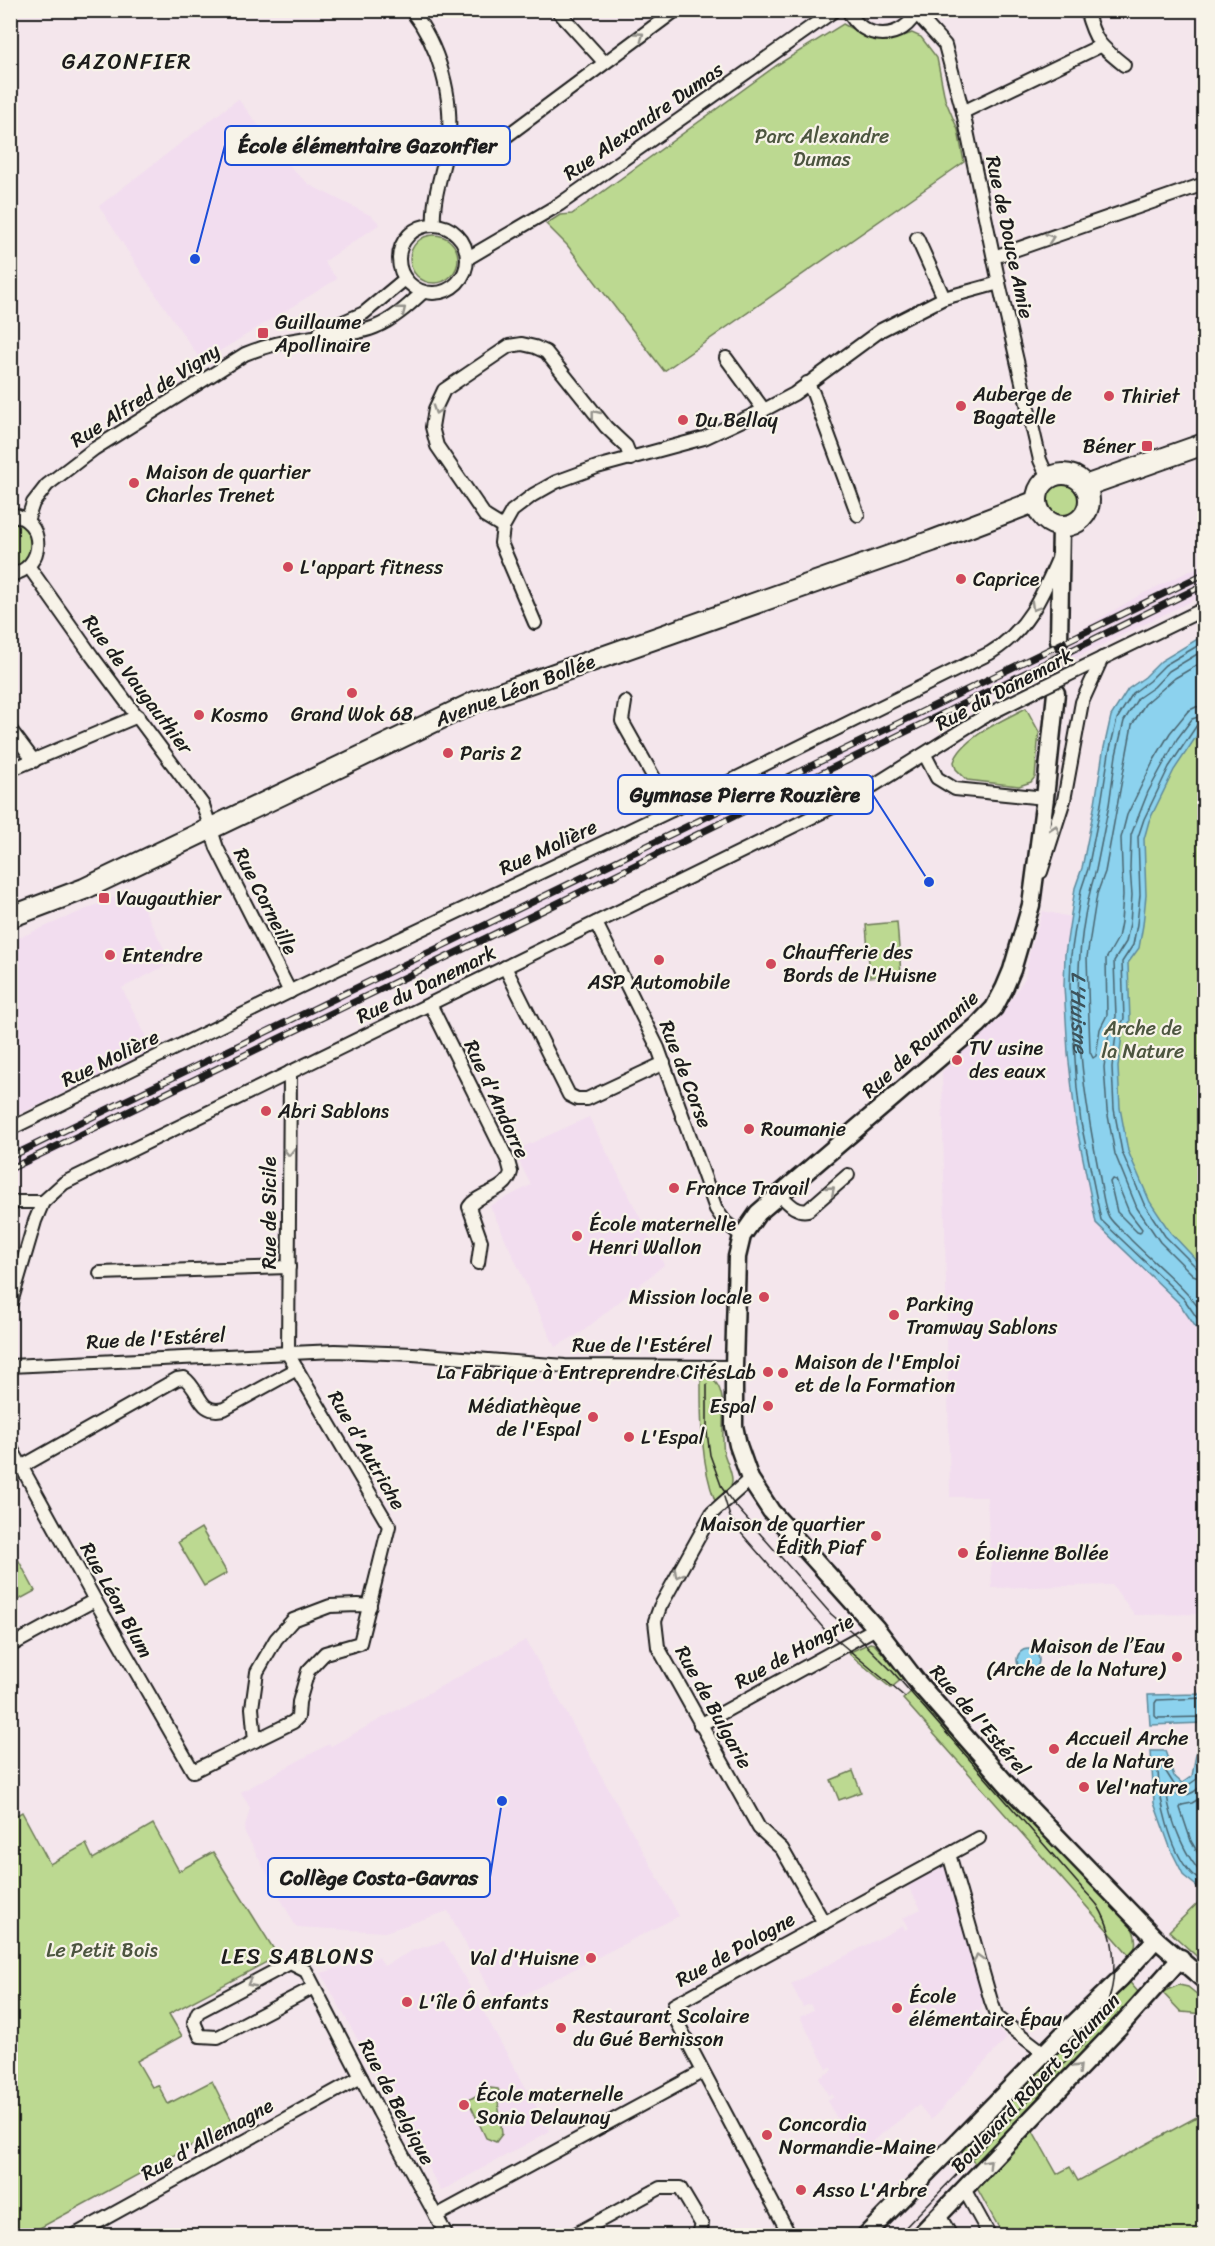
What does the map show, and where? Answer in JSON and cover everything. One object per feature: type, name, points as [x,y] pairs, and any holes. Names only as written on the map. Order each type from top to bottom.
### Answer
[{"type":"main road","points":[[1085,486],[1204,444]]},
{"type":"main road","points":[[1063,474],[1072,476],[1085,486],[1089,501],[1084,516],[1071,525],[1061,526],[1045,519],[1037,501],[1040,488],[1048,478],[1063,474]]},
{"type":"main road","name":"Avenue Léon Bollée","points":[[10,917],[84,888],[476,702],[1037,501]]},
{"type":"street","points":[[411,10],[437,56],[444,79],[448,111],[448,140],[433,204],[434,225]]},
{"type":"street","points":[[557,10],[604,62]]},
{"type":"street","points":[[448,140],[492,142],[508,135],[676,10]]},
{"type":"street","name":"Rue Alexandre Dumas","points":[[468,258],[560,204],[835,10]]},
{"type":"street","points":[[848,10],[855,23],[865,31],[876,35],[889,35],[900,31],[910,23],[917,12]]},
{"type":"street","points":[[1086,10],[1091,30],[1100,46],[1124,65]]},
{"type":"street","name":"Rue de Douce Amie","points":[[917,12],[945,45],[963,112],[1040,460],[1048,478]]},
{"type":"street","points":[[963,112],[1100,46]]},
{"type":"street","points":[[994,257],[1204,184]]},
{"type":"street","points":[[434,225],[448,228],[458,235],[465,245],[468,258],[462,279],[453,287],[435,294],[413,287],[405,279],[400,269],[399,257],[401,246],[412,232],[422,226],[434,225]]},
{"type":"street","points":[[917,238],[944,298]]},
{"type":"street","name":"Rue Alfred de Vigny","points":[[308,337],[364,313],[405,279]]},
{"type":"street","points":[[535,624],[501,543],[503,527],[512,511],[533,495],[556,482],[597,467],[704,438],[794,394],[881,330],[944,298],[999,283]]},
{"type":"street","name":"Rue Alfred de Vigny","points":[[27,521],[33,503],[47,485],[94,449],[245,354],[268,345],[308,337],[348,334],[375,327],[397,314],[423,292]]},
{"type":"street","points":[[503,527],[485,516],[437,446],[432,427],[435,409],[444,390],[509,346],[522,344],[546,352],[606,428],[626,446],[631,459]]},
{"type":"street","points":[[726,358],[764,410]]},
{"type":"street","points":[[807,383],[813,393],[858,515]]},
{"type":"street","points":[[10,514],[27,521],[39,541],[35,558],[29,567],[18,574],[10,575]]},
{"type":"street","points":[[1059,641],[1061,526]]},
{"type":"street","name":"Rue Molière","points":[[10,1129],[290,992],[672,810],[990,653],[1014,636],[1036,607],[1060,554]]},
{"type":"street","name":"Rue de Vaugauthier","points":[[29,567],[203,805],[210,827]]},
{"type":"street","name":"Rue du Danemark","points":[[10,1306],[35,1221],[43,1202],[64,1183],[863,792],[926,755],[983,717],[1052,694],[1068,675],[1204,609]]},
{"type":"street","points":[[1031,905],[1064,800],[1082,702],[1102,658]]},
{"type":"street","name":"Rue de Roumanie","points":[[734,1367],[737,1257],[742,1236],[758,1214],[780,1194],[978,1025],[994,1008],[1012,970],[1031,905],[1045,798],[1052,694]]},
{"type":"street","points":[[626,702],[622,721],[672,810]]},
{"type":"street","points":[[10,770],[138,716]]},
{"type":"street","points":[[10,729],[34,761]]},
{"type":"street","name":"Rue du Danemark","points":[[926,755],[938,778],[955,789],[1045,798]]},
{"type":"street","name":"Rue Corneille","points":[[210,827],[217,848],[290,992]]},
{"type":"street","name":"Rue de Corse","points":[[596,923],[664,1063],[717,1209],[725,1222],[742,1236]]},
{"type":"street","points":[[505,967],[569,1095],[577,1099],[587,1099],[664,1063]]},
{"type":"street","name":"Rue d'Andorre","points":[[430,1004],[508,1161],[511,1172],[505,1184],[473,1202],[470,1207],[481,1241],[478,1263]]},
{"type":"street","name":"Rue de Sicile","points":[[288,1354],[290,1072]]},
{"type":"street","points":[[780,1194],[798,1210],[808,1210],[848,1175]]},
{"type":"street","points":[[10,1204],[43,1202]]},
{"type":"street","points":[[100,1273],[289,1267]]},
{"type":"street","name":"Rue de l'Estérel","points":[[10,1366],[375,1352],[565,1366],[734,1367],[734,1426],[738,1445],[750,1479],[771,1511],[876,1628],[918,1683],[1011,1789],[1156,1939],[1204,1980]]},
{"type":"street","name":"Rue d'Autriche","points":[[193,1771],[293,1722],[298,1717],[299,1702],[308,1671],[325,1653],[360,1643],[389,1527],[288,1354]]},
{"type":"street","points":[[21,1467],[177,1379],[184,1378],[191,1383],[203,1403],[208,1409],[214,1411],[224,1409],[297,1369]]},
{"type":"street","name":"Rue Léon Blum","points":[[10,1446],[193,1771]]},
{"type":"street","name":"Rue de Bulgarie","points":[[750,1479],[712,1513],[660,1607],[655,1621],[658,1647],[759,1828],[782,1849],[824,1923]]},
{"type":"street","points":[[10,1646],[95,1600]]},
{"type":"street","points":[[255,1741],[252,1708],[256,1672],[276,1639],[293,1620],[330,1606],[370,1606]]},
{"type":"street","name":"Rue de Hongrie","points":[[700,1725],[876,1628]]},
{"type":"street","name":"Rue de Pologne","points":[[790,2235],[702,2072],[675,2018],[674,2005],[979,1838]]},
{"type":"street","points":[[949,1854],[997,2017],[1044,2053]]},
{"type":"street","name":"Boulevard Robert Schuman","points":[[865,2235],[1121,1978],[1156,1939]]},
{"type":"street","name":"Boulevard Robert Schuman","points":[[918,2235],[939,2216],[1123,2023],[1181,1958]]},
{"type":"street","name":"Rue de Belgique","points":[[314,1987],[218,2037],[200,2036],[194,2022],[198,2012],[290,1963],[306,1971],[447,2234]]},
{"type":"street","points":[[436,2216],[702,2072]]},
{"type":"street","name":"Rue d'Allemagne","points":[[73,2235],[361,2077]]},
{"type":"street","points":[[572,2235],[660,2188],[680,2188],[702,2225],[698,2235]]},
{"type":"street","points":[[963,2189],[990,2235]]},
{"type":"street","points":[[939,2216],[951,2235]]},
{"type":"shaded area","points":[[238,99],[295,172],[310,185],[372,216],[380,224],[324,262],[337,279],[202,362],[99,206]]},
{"type":"shaded area","points":[[1204,564],[1204,595],[1069,661],[1072,635],[1140,595]]},
{"type":"shaded area","points":[[1046,648],[1045,668],[11,1174],[11,1151]]},
{"type":"shaded area","points":[[134,889],[171,963],[122,988],[153,1051],[11,1118],[11,941]]},
{"type":"shaded area","points":[[1043,911],[1071,917],[1065,954],[1068,1053],[1076,1124],[1096,1223],[1179,1303],[1204,1339],[1204,1614],[1135,1615],[1112,1585],[992,1588],[987,1497],[950,1497],[942,1072],[969,1044],[997,1021],[1025,978],[1030,950]]},
{"type":"shaded area","name":"École maternelle Henri Wallon","points":[[589,1117],[664,1265],[582,1332],[555,1347],[490,1206],[531,1185],[514,1151]]},
{"type":"shaded area","points":[[526,1640],[679,1916],[499,2007],[448,1911],[385,1932],[296,1927],[244,1831],[250,1808],[241,1792]]},
{"type":"shaded area","name":"École élémentaire Épau","points":[[944,1865],[983,1999],[980,2013],[1007,2038],[931,2120],[919,2105],[857,2153],[827,2101],[834,2097],[832,2094],[828,2095],[819,2078],[833,2070],[831,2067],[827,2069],[800,2017],[813,2010],[810,2004],[803,2007],[791,1984],[903,1926],[905,1930],[908,1928],[903,1918],[921,1909],[908,1886]]},
{"type":"shaded area","points":[[444,1941],[550,2131],[441,2191],[321,1973],[379,1957],[384,1966],[411,1951]]},
{"type":"green space","name":"Parc Alexandre Dumas","points":[[843,24],[877,38],[893,38],[912,33],[921,37],[937,58],[945,99],[958,130],[964,162],[664,371],[567,245],[546,224],[560,215],[572,214],[777,65]]},
{"type":"green space","points":[[429,235],[439,235],[451,242],[458,254],[458,264],[451,276],[439,283],[429,283],[414,272],[410,264],[410,254],[421,239]]},
{"type":"green space","points":[[1063,484],[1074,489],[1079,500],[1074,511],[1063,516],[1052,511],[1047,500],[1052,489]]},
{"type":"green space","points":[[10,514],[27,521],[38,551],[10,575]]},
{"type":"green space","name":"Arche de la Nature","points":[[1204,678],[1204,1306],[1081,1090],[1081,990]]},
{"type":"green space","points":[[1026,708],[1039,732],[1035,777],[1031,782],[1019,786],[967,780],[956,769],[954,762],[958,753],[974,737]]},
{"type":"green space","points":[[897,922],[901,974],[870,977],[866,925]]},
{"type":"green space","points":[[701,1375],[711,1379],[718,1386],[721,1395],[724,1453],[732,1477],[729,1489],[715,1501],[704,1455]]},
{"type":"green space","points":[[201,1528],[227,1573],[204,1586],[178,1542]]},
{"type":"green space","points":[[11,1546],[35,1591],[10,1604]]},
{"type":"green space","points":[[870,1643],[874,1644],[904,1677],[891,1688],[848,1653]]},
{"type":"green space","points":[[914,1689],[1024,1814],[1130,1924],[1136,1941],[1132,1958],[903,1699]]},
{"type":"green space","points":[[853,1771],[861,1792],[839,1800],[831,1780]]},
{"type":"green space","name":"Le Petit Bois","points":[[22,1812],[50,1864],[86,1844],[93,1859],[153,1824],[179,1871],[213,1852],[278,1956],[169,2014],[182,2036],[137,2061],[152,2087],[158,2085],[168,2104],[212,2081],[233,2123],[27,2235],[11,2236],[10,1819]]},
{"type":"green space","points":[[1204,1897],[1204,1963],[1169,1931]]},
{"type":"green space","points":[[1126,1978],[1139,1993],[978,2166],[960,2149]]},
{"type":"green space","points":[[1179,1985],[1188,1987],[1204,2000],[1204,2014],[1181,2012],[1162,1992]]},
{"type":"green space","points":[[490,2088],[498,2089],[500,2093],[498,2101],[502,2134],[496,2142],[486,2138],[469,2102],[470,2099]]},
{"type":"green space","points":[[1204,2113],[1204,2235],[1003,2235],[973,2181],[1030,2126],[1057,2174],[1070,2167],[1078,2181]]},
{"type":"water","name":"L'Huisne","points":[[1204,635],[1204,725],[1174,770],[1149,821],[1144,839],[1146,895],[1143,925],[1139,948],[1128,963],[1130,1021],[1122,1035],[1118,1067],[1120,1108],[1128,1151],[1150,1202],[1170,1232],[1204,1268],[1204,1339],[1179,1303],[1096,1223],[1076,1124],[1068,1053],[1064,986],[1065,954],[1075,888],[1082,868],[1111,716],[1128,689],[1145,677],[1161,661]]},
{"type":"water","points":[[1028,1649],[1036,1652],[1039,1660],[1036,1668],[1028,1671],[1020,1668],[1017,1660],[1020,1652]]},
{"type":"water","points":[[1204,1691],[1204,1723],[1150,1725],[1148,1695],[1200,1694]]},
{"type":"water","points":[[1204,1748],[1204,1892],[1184,1876],[1171,1850],[1154,1803],[1151,1751],[1165,1751],[1174,1776],[1182,1783],[1192,1776],[1197,1749]]},
{"type":"tunnel","points":[[1056,693],[1059,641]]},
{"type":"tram line","points":[[707,1385],[707,1432],[710,1455],[722,1488],[733,1503],[831,1614],[892,1671],[1095,1901],[1109,1932],[1114,1961],[1111,1990],[1101,2017],[1083,2044],[897,2236]]},
{"type":"tram line","points":[[724,1497],[730,1517],[741,1533],[825,1630],[905,1697]]},
{"type":"railway","points":[[10,1157],[1204,574]]},
{"type":"railway","points":[[10,1169],[550,907],[1204,585]]},
{"type":"place","name":"École élémentaire Gazonfier","points":[[195,259]]},
{"type":"place","name":"Guillaume Apollinaire","points":[[263,333]]},
{"type":"place","name":"Thiriet","points":[[1109,396]]},
{"type":"place","name":"Auberge de Bagatelle","points":[[961,406]]},
{"type":"place","name":"Du Bellay","points":[[683,420]]},
{"type":"place","name":"Béner","points":[[1147,446]]},
{"type":"place","name":"Maison de quartier Charles Trenet","points":[[134,483]]},
{"type":"place","name":"L'appart fitness","points":[[288,567]]},
{"type":"place","name":"Caprice","points":[[961,579]]},
{"type":"place","name":"Grand Wok 68","points":[[352,693]]},
{"type":"place","name":"Kosmo","points":[[199,715]]},
{"type":"place","name":"Paris 2","points":[[448,753]]},
{"type":"place","name":"Gymnase Pierre Rouzière","points":[[929,882]]},
{"type":"place","name":"Vaugauthier","points":[[104,898]]},
{"type":"place","name":"Entendre","points":[[110,955]]},
{"type":"place","name":"ASP Automobile","points":[[659,960]]},
{"type":"place","name":"Chaufferie des Bords de l'Huisne","points":[[771,964]]},
{"type":"place","name":"TV usine des eaux","points":[[957,1060]]},
{"type":"place","name":"Abri Sablons","points":[[266,1111]]},
{"type":"place","name":"Roumanie","points":[[749,1129]]},
{"type":"place","name":"France Travail","points":[[674,1188]]},
{"type":"place","name":"École maternelle Henri Wallon","points":[[577,1236]]},
{"type":"place","name":"Mission locale","points":[[764,1297]]},
{"type":"place","name":"Parking Tramway Sablons","points":[[894,1315]]},
{"type":"place","name":"La Fabrique à Entreprendre CitésLab","points":[[768,1372]]},
{"type":"place","name":"Maison de l'Emploi et de la Formation","points":[[783,1373]]},
{"type":"place","name":"Espal","points":[[768,1406]]},
{"type":"place","name":"Médiathèque de l'Espal","points":[[593,1417]]},
{"type":"place","name":"L'Espal","points":[[629,1437]]},
{"type":"place","name":"Maison de quartier Édith Piaf","points":[[876,1536]]},
{"type":"place","name":"Éolienne Bollée","points":[[963,1553]]},
{"type":"place","name":"Maison de l’Eau (Arche de la Nature)","points":[[1177,1657]]},
{"type":"place","name":"Accueil Arche de la Nature","points":[[1054,1749]]},
{"type":"place","name":"Vel'nature","points":[[1084,1787]]},
{"type":"place","name":"Collège Costa-Gavras","points":[[502,1801]]},
{"type":"place","name":"Val d'Huisne","points":[[591,1958]]},
{"type":"place","name":"L'île Ô enfants","points":[[407,2002]]},
{"type":"place","name":"École élémentaire Épau","points":[[897,2008]]},
{"type":"place","name":"Restaurant Scolaire du Gué Bernisson","points":[[561,2028]]},
{"type":"place","name":"École maternelle Sonia Delaunay","points":[[464,2105]]},
{"type":"place","name":"Concordia Normandie-Maine","points":[[767,2135]]},
{"type":"place","name":"Asso L'Arbre","points":[[801,2190]]},
{"type":"district","name":"GAZONFIER","points":[[127,61]]},
{"type":"district","name":"LES SABLONS","points":[[298,1956]]}]
